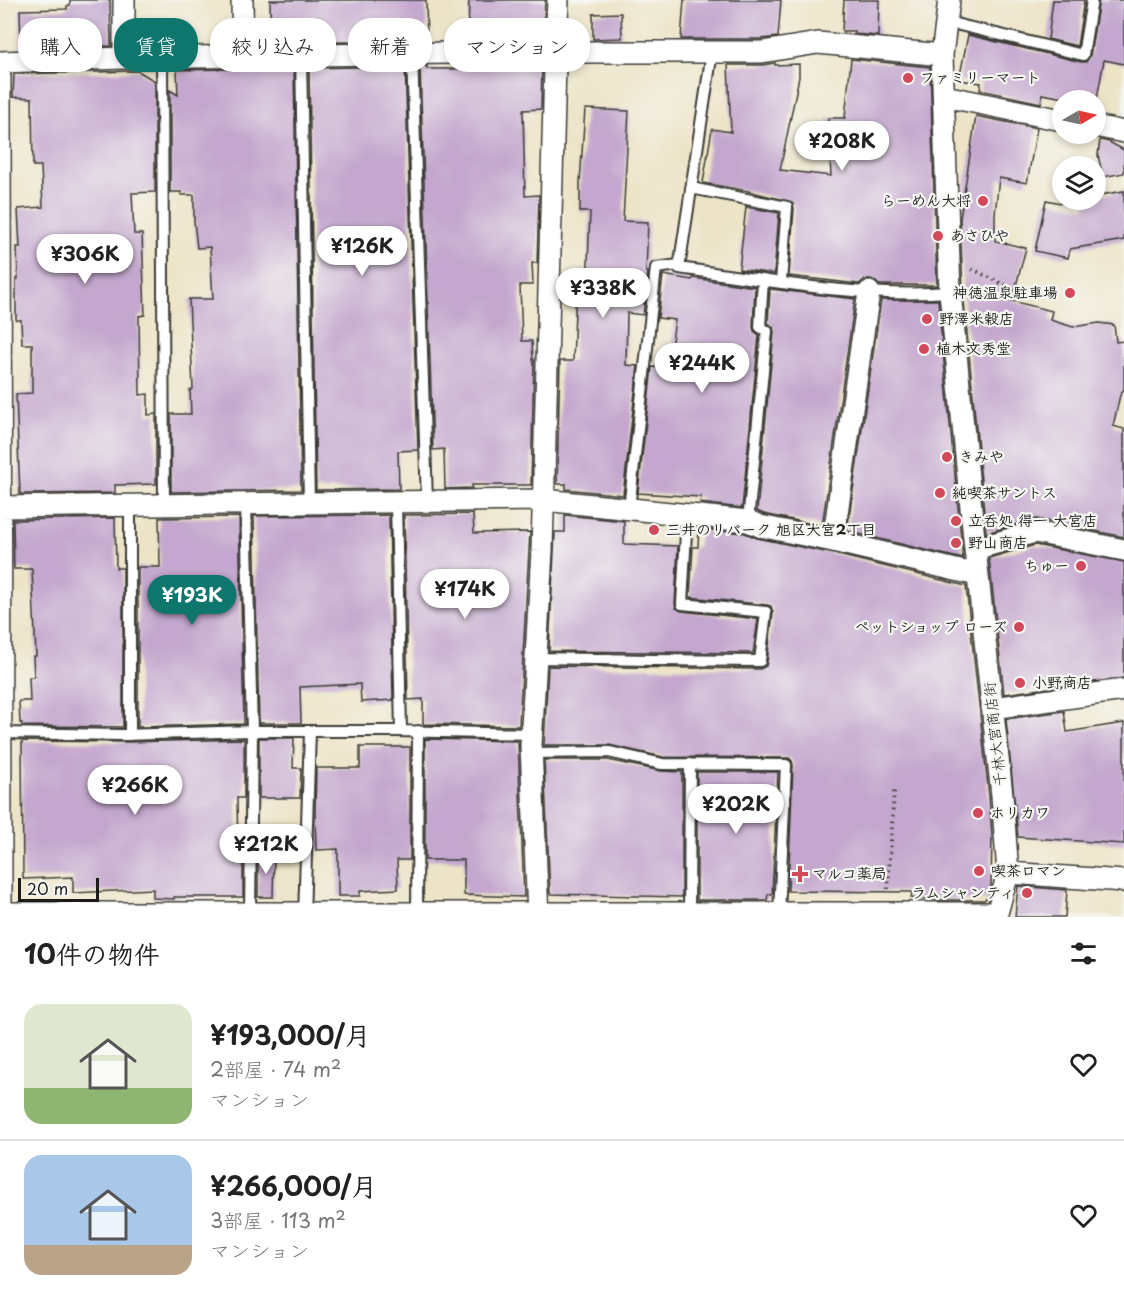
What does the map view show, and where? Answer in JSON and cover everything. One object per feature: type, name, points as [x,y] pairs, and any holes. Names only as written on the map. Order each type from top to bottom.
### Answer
[{"type":"street","points":[[124,0],[124,18]]},
{"type":"street","points":[[242,0],[242,18]]},
{"type":"street","points":[[557,18],[558,0]]},
{"type":"street","name":"千林大宮商店街","points":[[949,0],[942,55],[950,292],[1008,873],[996,915]]},
{"type":"street","points":[[590,51],[762,52],[818,43],[942,55]]},
{"type":"street","points":[[0,62],[114,58]]},
{"type":"street","points":[[538,915],[532,743],[544,500],[555,72]]},
{"type":"street","points":[[0,77],[1,915],[996,915]]},
{"type":"street","points":[[944,96],[1052,118]]},
{"type":"street","points":[[1106,128],[1124,132]]},
{"type":"street","points":[[833,542],[869,292]]},
{"type":"street","points":[[0,507],[544,500],[748,521],[760,526],[977,575]]},
{"type":"street","points":[[975,549],[1035,532],[1124,550]]},
{"type":"street","points":[[992,708],[1124,690]]},
{"type":"street","points":[[1008,873],[1124,881]]},
{"type":"lane","points":[[947,22],[1083,55],[1092,0]]},
{"type":"lane","points":[[712,52],[679,268],[840,290],[915,295],[950,292]]},
{"type":"lane","points":[[162,72],[164,505]]},
{"type":"lane","points":[[301,72],[309,503]]},
{"type":"lane","points":[[413,72],[427,501]]},
{"type":"lane","points":[[691,188],[787,207],[781,282]]},
{"type":"lane","points":[[628,509],[656,268],[679,265]]},
{"type":"lane","points":[[748,521],[767,331],[760,327],[764,280]]},
{"type":"lane","points":[[396,502],[401,731]]},
{"type":"lane","points":[[246,504],[252,731],[250,914]]},
{"type":"lane","points":[[130,505],[130,735]]},
{"type":"lane","points":[[537,657],[760,660],[766,612],[682,604],[687,515]]},
{"type":"lane","points":[[1,733],[130,735],[252,731],[418,731],[609,752],[662,764],[786,765],[784,915]]},
{"type":"lane","points":[[304,915],[310,731]]},
{"type":"lane","points":[[417,914],[418,731]]},
{"type":"lane","points":[[689,914],[690,764]]},
{"type":"path","points":[[948,254],[979,273],[1017,291]]},
{"type":"path","points":[[889,915],[894,791]]},
{"type":"building","points":[[70,0],[110,0],[111,46],[102,46],[102,18],[20,18],[20,10],[67,9]]},
{"type":"building","points":[[270,0],[426,0],[426,18],[348,18],[348,42],[336,42],[336,18],[270,18]]},
{"type":"building","points":[[469,0],[545,0],[544,18],[469,18]]},
{"type":"building","points":[[684,0],[781,0],[778,37],[681,39]]},
{"type":"building","points":[[844,0],[879,0],[878,36],[842,31]]},
{"type":"building","points":[[1053,0],[1084,0],[1077,46],[1048,39]]},
{"type":"building","points":[[1099,0],[1124,0],[1124,64],[1104,60],[1099,90],[1052,90],[1052,96],[1042,94],[1041,103],[980,90],[981,83],[959,80],[968,35],[1081,62],[1086,62],[1090,56]]},
{"type":"building","points":[[621,13],[622,38],[593,39],[593,14]]},
{"type":"building","points":[[851,59],[930,67],[937,285],[879,285],[870,279],[859,284],[789,276],[794,208],[792,202],[703,183],[712,129],[731,132],[728,65],[799,64],[799,77],[780,170],[831,176],[828,118],[845,118]]},
{"type":"building","points":[[336,67],[348,67],[348,72],[405,72],[418,450],[398,451],[399,489],[316,490],[309,72],[336,72]]},
{"type":"building","points":[[210,69],[210,72],[294,72],[301,490],[171,492],[171,414],[191,414],[190,390],[193,389],[189,299],[213,299],[210,247],[197,248],[194,195],[170,192],[170,90],[178,95],[177,72],[198,72],[198,70]]},
{"type":"building","points":[[432,69],[444,69],[444,72],[542,72],[541,109],[523,110],[525,196],[539,195],[537,263],[532,263],[533,285],[520,285],[522,341],[532,341],[534,360],[531,485],[472,485],[472,488],[445,489],[444,449],[433,450],[420,72],[432,72]]},
{"type":"building","points":[[140,72],[155,81],[155,192],[132,193],[134,234],[142,234],[145,315],[139,316],[140,395],[148,394],[148,415],[156,414],[156,484],[115,485],[115,493],[20,494],[16,394],[32,393],[32,344],[22,344],[21,320],[16,320],[17,247],[20,247],[18,209],[43,207],[41,166],[33,166],[32,98],[13,97],[14,74]]},
{"type":"building","points":[[585,109],[629,111],[623,221],[648,222],[646,272],[648,272],[643,315],[627,313],[626,365],[638,366],[623,495],[566,489],[566,484],[557,484],[560,361],[573,361],[576,287],[587,288],[590,212],[580,212]]},
{"type":"building","points":[[976,116],[1037,128],[1027,183],[999,178],[995,241],[1026,248],[1012,301],[1052,311],[1050,320],[1073,327],[1099,323],[1114,325],[1116,342],[1124,341],[1124,389],[1120,395],[1113,426],[1124,429],[1124,537],[1037,519],[986,533],[963,291],[960,219]]},
{"type":"building","points":[[1106,141],[1124,150],[1124,173],[1106,176],[1106,156],[1098,155],[1099,144],[1106,144]]},
{"type":"building","points":[[1124,191],[1124,240],[1070,249],[1068,258],[1035,251],[1046,200],[1052,201],[1052,210],[1106,210],[1106,194]]},
{"type":"building","points":[[746,207],[779,213],[774,274],[739,269]]},
{"type":"building","points":[[663,275],[755,287],[753,327],[759,335],[742,508],[700,503],[701,497],[638,493],[652,367],[668,368],[675,320],[658,318]]},
{"type":"building","points":[[770,289],[855,299],[822,526],[757,511],[774,332],[773,327],[768,323]]},
{"type":"building","points":[[881,300],[938,300],[963,559],[847,531]]},
{"type":"building","points":[[473,514],[474,533],[530,532],[519,726],[423,724],[423,699],[408,700],[404,515]]},
{"type":"building","points":[[389,515],[393,700],[361,702],[360,684],[300,687],[301,723],[259,723],[254,516]]},
{"type":"building","points":[[565,515],[624,521],[624,544],[678,546],[676,608],[681,611],[758,619],[753,653],[549,651],[555,532],[565,532]]},
{"type":"building","points":[[239,517],[244,724],[138,727],[138,567],[160,567],[159,518]]},
{"type":"building","points":[[115,518],[116,568],[123,568],[123,727],[22,726],[19,701],[30,701],[29,677],[34,677],[33,656],[36,656],[32,569],[14,569],[13,520]]},
{"type":"building","points":[[699,529],[745,533],[757,538],[966,586],[992,836],[991,885],[988,897],[984,900],[939,900],[911,898],[912,892],[788,891],[793,765],[789,758],[663,757],[609,745],[544,745],[548,666],[760,669],[766,666],[773,613],[771,606],[690,597],[693,547],[698,547]]},
{"type":"building","points":[[1035,545],[1124,562],[1124,678],[1004,694],[989,558]]},
{"type":"building","points":[[1064,711],[1067,732],[1124,723],[1124,844],[1018,837],[1006,719]]},
{"type":"building","points":[[259,738],[294,738],[293,768],[301,768],[300,798],[259,798]]},
{"type":"building","points":[[244,739],[244,798],[237,798],[238,853],[243,853],[243,897],[153,898],[153,889],[73,893],[73,877],[23,879],[22,741],[131,742]]},
{"type":"building","points":[[425,739],[518,741],[524,897],[464,895],[464,860],[425,860]]},
{"type":"building","points":[[360,747],[410,747],[410,860],[397,860],[398,889],[360,891],[360,896],[338,896],[338,849],[316,850],[316,768],[360,768]]},
{"type":"building","points":[[544,760],[608,760],[661,771],[682,772],[682,897],[550,894]]},
{"type":"building","points":[[697,772],[778,772],[772,894],[768,894],[767,900],[697,900]]},
{"type":"building","points":[[258,854],[274,854],[273,897],[258,897]]},
{"type":"building","points":[[1018,886],[1067,890],[1065,917],[1015,917]]},
{"type":"place","name":"ファミリーマート","points":[[908,78]]},
{"type":"place","name":"らーめん大将","points":[[983,201]]},
{"type":"place","name":"あさひや","points":[[938,236]]},
{"type":"place","name":"神徳温泉駐車場","points":[[1070,293]]},
{"type":"place","name":"野澤米穀店","points":[[927,319]]},
{"type":"place","name":"植木文秀堂","points":[[924,349]]},
{"type":"place","name":"きみや","points":[[947,457]]},
{"type":"place","name":"純喫茶サントス","points":[[940,493]]},
{"type":"place","name":"立呑処 得一 大宮店","points":[[956,521]]},
{"type":"place","name":"三井のリパーク 旭区大宮2丁目","points":[[654,530]]},
{"type":"place","name":"野山商店","points":[[956,543]]},
{"type":"place","name":"ちゅー","points":[[1081,566]]},
{"type":"place","name":"ペットショップ ローズ","points":[[1019,627]]},
{"type":"place","name":"小野商店","points":[[1020,683]]},
{"type":"place","name":"ホリカワ","points":[[978,813]]},
{"type":"place","name":"喫茶ロマン","points":[[979,871]]},
{"type":"place","name":"マルコ薬局","points":[[800,874]]},
{"type":"place","name":"ラムシャンティ","points":[[1027,893]]}]
